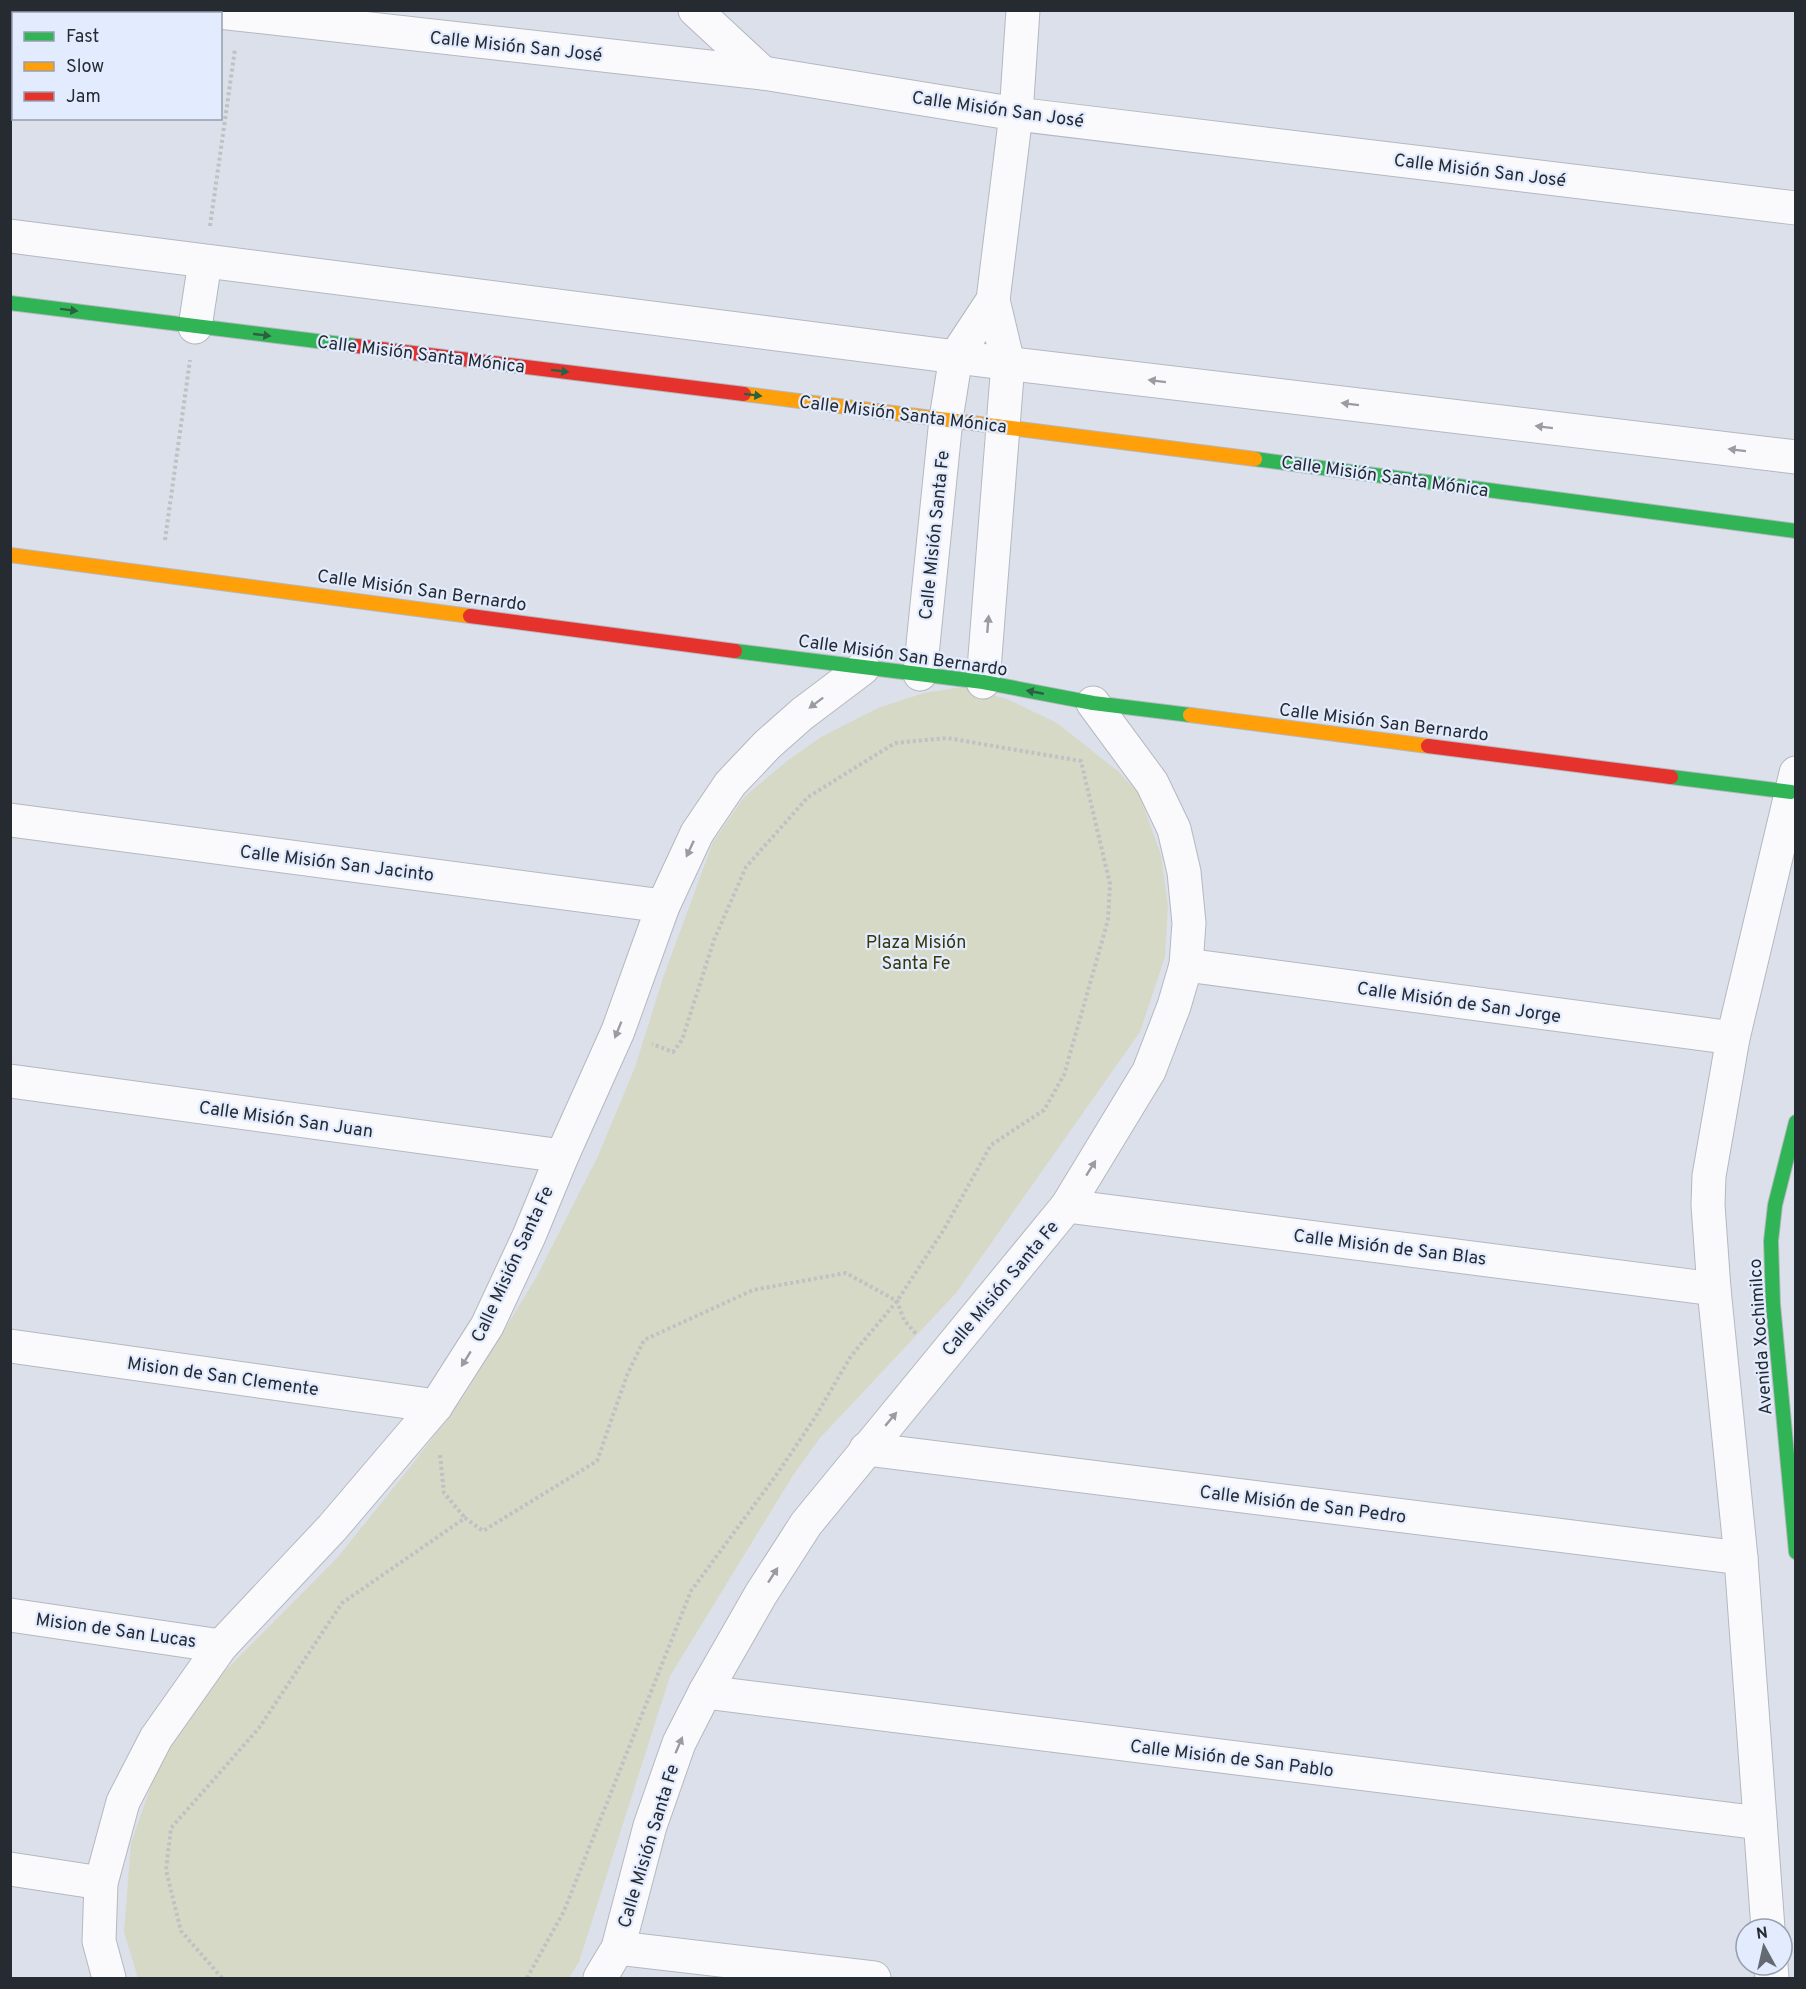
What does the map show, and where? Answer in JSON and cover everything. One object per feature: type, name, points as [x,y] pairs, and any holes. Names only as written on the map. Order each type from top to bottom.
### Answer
[{"type":"street","points":[[695,10],[764,73]]},
{"type":"street","name":"Calle Misión Santa Fe","points":[[983,682],[1008,363],[993,300],[1016,114],[1023,10]]},
{"type":"street","name":"Calle Misión San José","points":[[222,13],[764,73],[1016,114],[1796,208]]},
{"type":"street","points":[[10,236],[1008,363],[1796,457]]},
{"type":"street","points":[[195,327],[205,262]]},
{"type":"street","name":"Calle Misión Santa Fe","points":[[920,674],[946,419],[956,356],[993,300]]},
{"type":"street","name":"Calle Misión Santa Mónica","points":[[10,303],[1004,426],[1796,531]]},
{"type":"street","name":"Calle Misión San Bernardo","points":[[10,555],[983,682],[1093,703],[1793,783]]},
{"type":"street","name":"Calle Misión Santa Fe","points":[[109,1978],[99,1941],[101,1882],[123,1802],[156,1738],[221,1646],[332,1528],[436,1407],[486,1326],[529,1236],[618,1031],[663,906],[697,833],[730,784],[776,737],[802,714],[863,668]]},
{"type":"street","name":"Calle Misión Santa Fe","points":[[600,1978],[618,1948],[650,1826],[679,1743],[705,1692],[761,1594],[806,1524],[1067,1206],[1149,1071],[1174,1006],[1186,965],[1189,923],[1184,872],[1174,829],[1152,783],[1093,703]]},
{"type":"street","points":[[1767,1917],[1741,1558],[1708,1205],[1709,1176],[1733,1038],[1793,783]]},
{"type":"street","name":"Calle Misión San Jacinto","points":[[10,820],[663,906]]},
{"type":"street","name":"Calle Misión de San Jorge","points":[[1186,965],[1733,1038]]},
{"type":"street","name":"Calle Misión San Juan","points":[[10,1081],[562,1156]]},
{"type":"street","name":"Avenida Xochimilco","points":[[1796,1122],[1775,1205],[1771,1241],[1771,1273],[1796,1552]]},
{"type":"street","name":"Calle Misión de San Blas","points":[[1067,1206],[1714,1288]]},
{"type":"street","name":"Mision de San Clemente","points":[[10,1346],[436,1407]]},
{"type":"street","name":"Calle Misión de San Pedro","points":[[866,1449],[1741,1558]]},
{"type":"street","name":"Mision de San Lucas","points":[[10,1615],[221,1646]]},
{"type":"street","name":"Calle Misión de San Pablo","points":[[705,1692],[1760,1823]]},
{"type":"street","points":[[10,1869],[101,1882]]},
{"type":"street","points":[[618,1948],[874,1978]]},
{"type":"path","points":[[205,262],[239,16]]},
{"type":"path","points":[[160,573],[195,327]]},
{"type":"path","points":[[527,1978],[564,1911],[691,1591],[777,1474],[814,1419],[851,1356],[897,1301],[943,1231],[991,1145],[1044,1110],[1064,1075],[1108,920],[1110,884],[1081,761],[947,738],[895,743],[808,797],[746,867],[714,940],[682,1040],[673,1052],[618,1031]]},
{"type":"path","points":[[436,1407],[444,1493],[465,1518],[483,1531],[597,1461],[627,1375],[644,1340],[753,1290],[846,1273],[897,1301],[904,1320],[941,1359]]},
{"type":"path","points":[[222,1978],[180,1931],[166,1870],[171,1828],[259,1728],[342,1603],[465,1518]]},
{"type":"green space","name":"Plaza Misión Santa Fe","points":[[962,687],[1007,699],[1057,723],[1119,772],[1139,794],[1161,855],[1168,906],[1165,957],[1140,1032],[956,1293],[819,1439],[792,1477],[670,1676],[579,1962],[569,1978],[138,1978],[124,1932],[131,1843],[160,1760],[212,1684],[337,1558],[411,1466],[462,1399],[536,1278],[598,1156],[635,1067],[664,975],[713,842],[744,797],[787,761],[821,737],[878,708],[924,693]]},
{"type":"traffic: fast","points":[[10,303],[357,346]]},
{"type":"traffic: fast","points":[[1255,459],[1796,531]]},
{"type":"traffic: fast","points":[[735,651],[983,682],[1093,703],[1190,715]]},
{"type":"traffic: fast","points":[[1671,777],[1791,792]]},
{"type":"traffic: fast","points":[[1796,1122],[1775,1205],[1771,1241],[1773,1304],[1796,1552]]},
{"type":"traffic: slow","points":[[744,394],[1255,459]]},
{"type":"traffic: slow","points":[[10,555],[470,616]]},
{"type":"traffic: slow","points":[[1190,715],[1428,746]]},
{"type":"traffic: jam","points":[[357,346],[744,394]]},
{"type":"traffic: jam","points":[[470,616],[735,651]]},
{"type":"traffic: jam","points":[[1428,746],[1671,777]]}]
